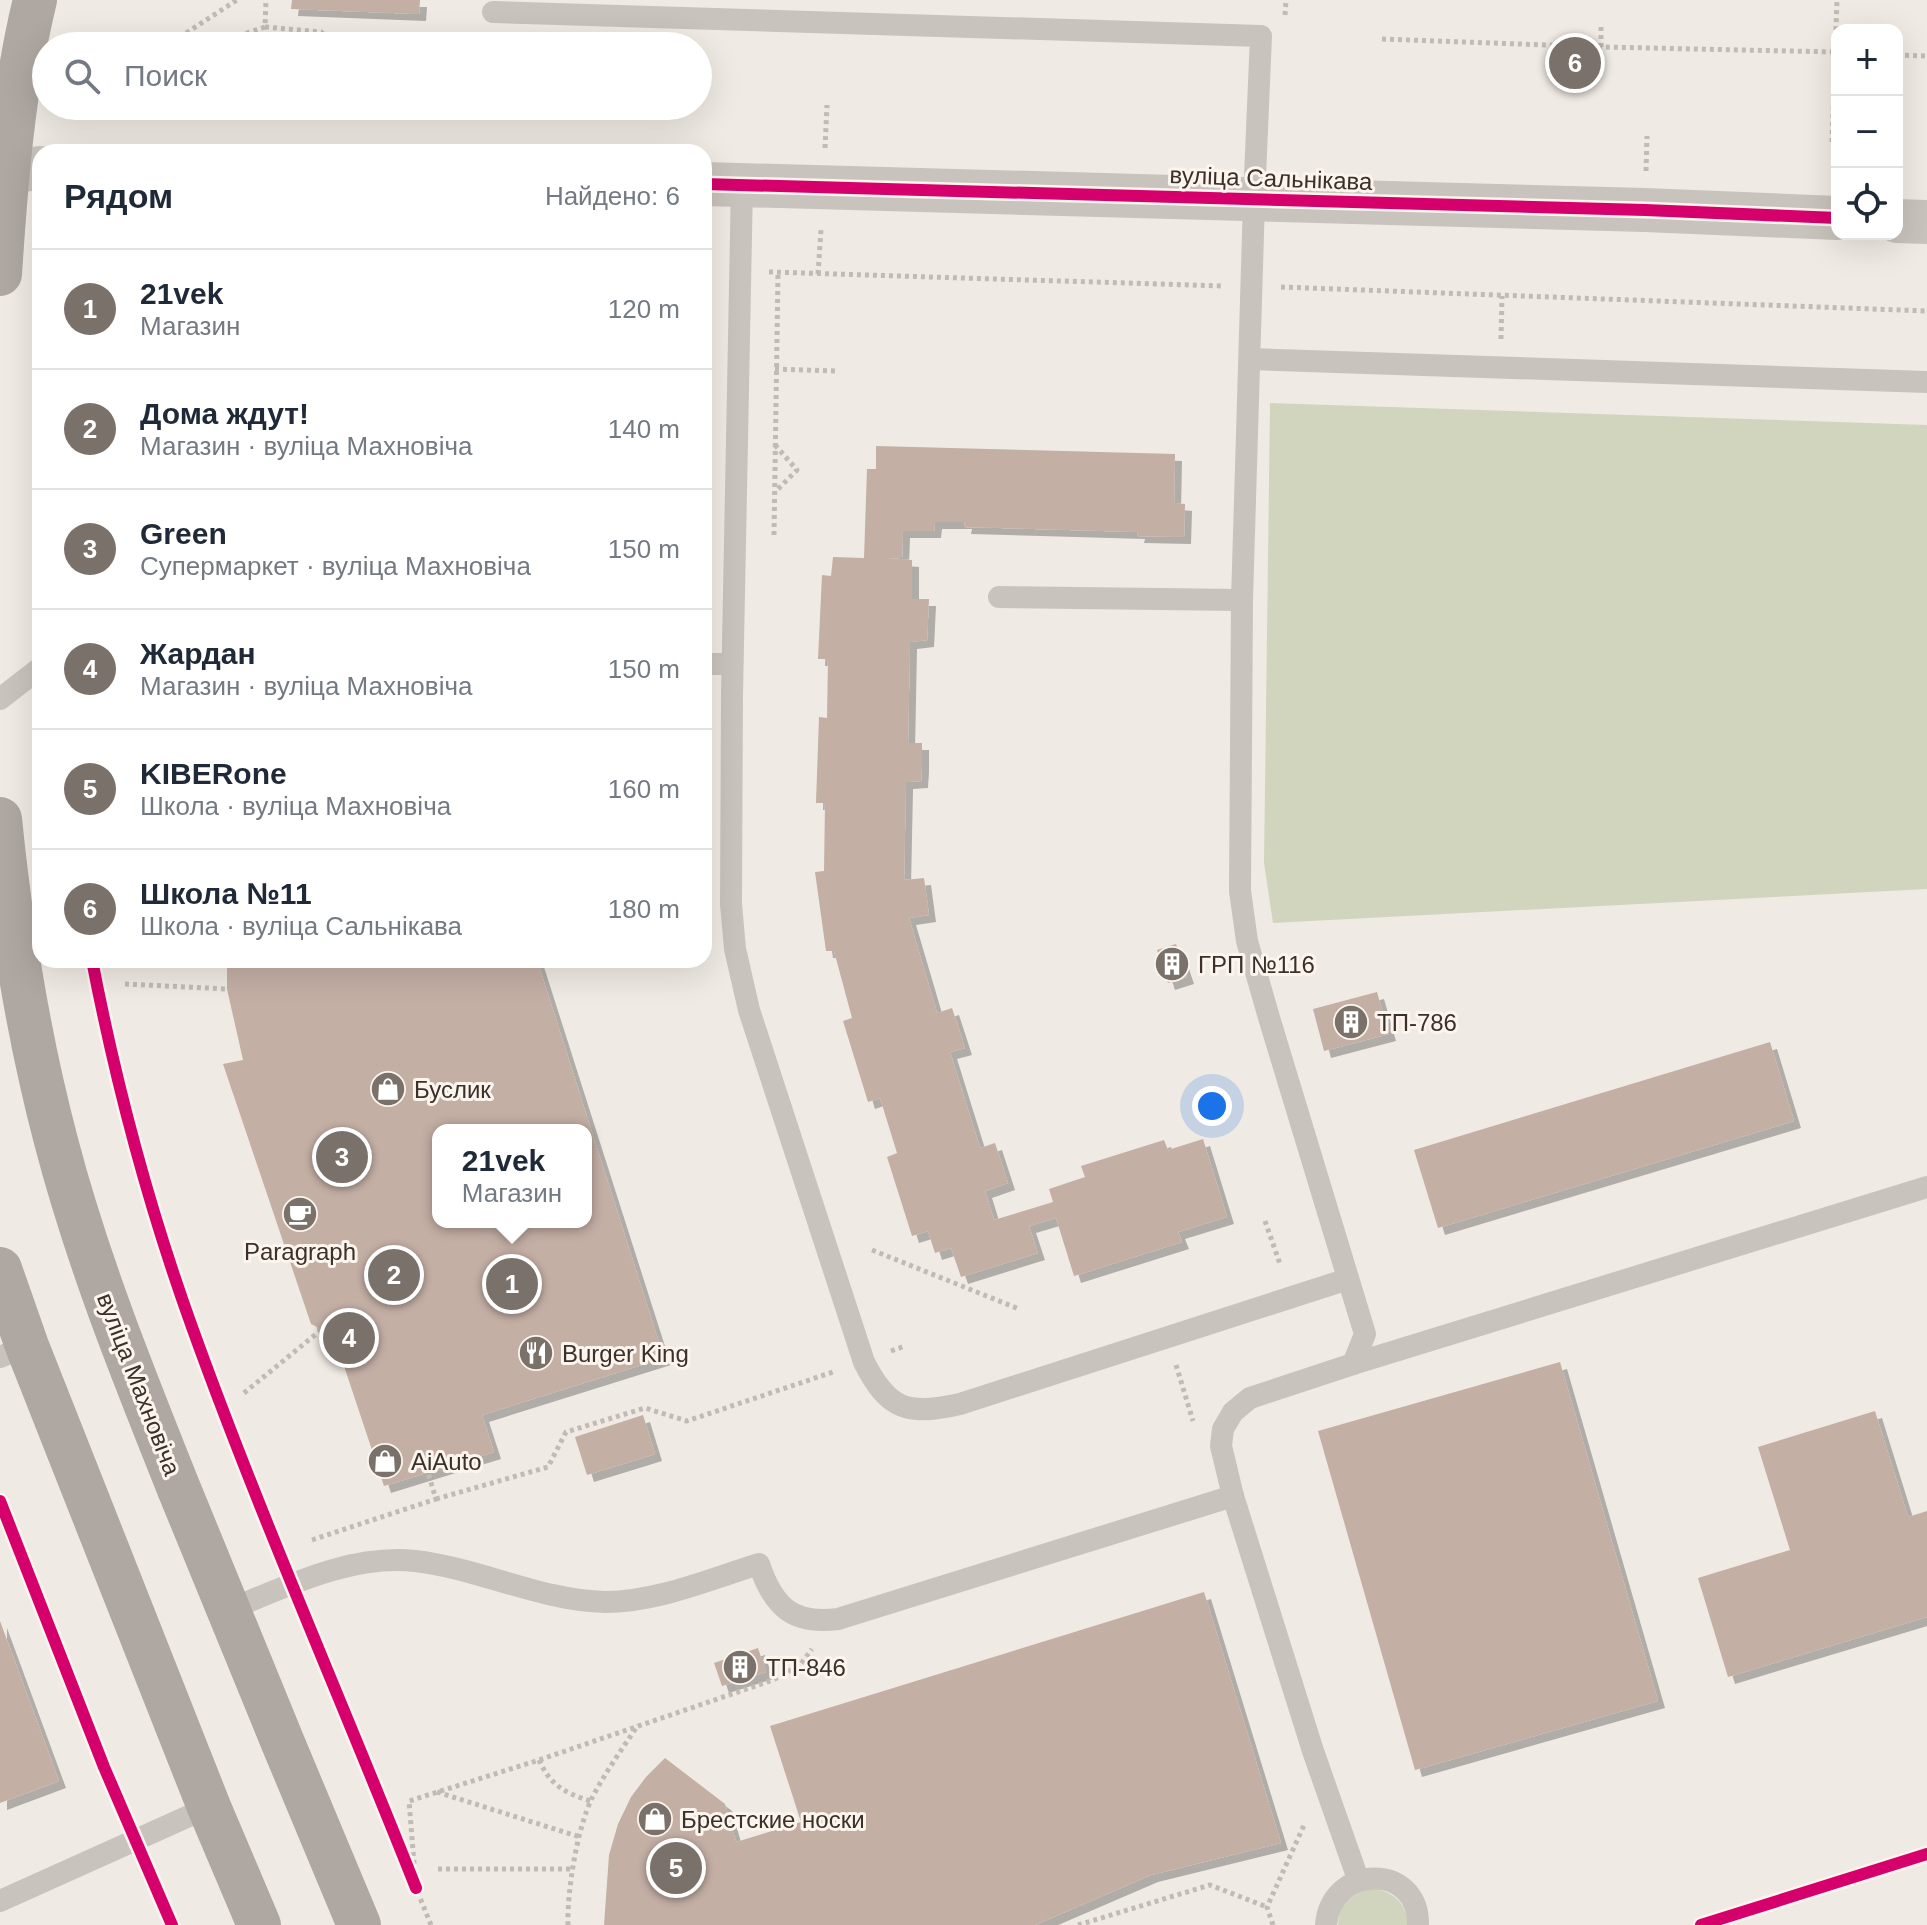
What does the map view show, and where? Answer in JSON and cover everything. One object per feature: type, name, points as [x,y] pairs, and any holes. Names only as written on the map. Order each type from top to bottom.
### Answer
[{"type":"main road","points":[[0,274],[23,170],[21,69],[35,0]]},
{"type":"main road","name":"вуліца Махновіча","points":[[0,819],[24,1000],[67,1183],[131,1370],[359,1925]]},
{"type":"main road","points":[[0,1269],[13,1352],[259,1925]]},
{"type":"street","name":"вуліца Сальнікава","points":[[723,184],[1831,218]]},
{"type":"street","points":[[1903,221],[1927,222]]},
{"type":"lane","points":[[493,12],[1261,36],[1242,600],[1239,859],[1243,919],[1270,1021],[1365,1334],[1353,1364]]},
{"type":"lane","points":[[723,184],[741,271],[732,664],[731,904],[740,978],[864,1362],[878,1389],[895,1403],[916,1410],[940,1408],[1348,1279]]},
{"type":"lane","points":[[1250,359],[1927,382]]},
{"type":"lane","points":[[999,597],[1242,600]]},
{"type":"lane","points":[[712,664],[732,664]]},
{"type":"lane","points":[[0,699],[32,674]]},
{"type":"lane","points":[[1358,1879],[1313,1751],[1233,1496],[1221,1446],[1223,1429],[1233,1412],[1250,1398],[1353,1364],[1927,1187]]},
{"type":"lane","points":[[228,1610],[315,1576],[387,1561],[427,1563],[561,1596],[609,1602],[657,1595],[759,1564],[773,1597],[785,1610],[800,1618],[819,1621],[853,1615],[1233,1496]]},
{"type":"lane","points":[[0,1901],[209,1807]]},
{"type":"lane","points":[[1326,1925],[1333,1899],[1358,1879],[1374,1877],[1389,1880],[1403,1888],[1413,1901],[1418,1925]]},
{"type":"path","points":[[188,32],[237,0]]},
{"type":"path","points":[[265,27],[266,0]]},
{"type":"path","points":[[1837,0],[1837,24]]},
{"type":"path","points":[[1601,23],[1601,47]]},
{"type":"path","points":[[250,32],[265,27],[321,32]]},
{"type":"path","points":[[1382,39],[1831,52]]},
{"type":"path","points":[[1903,55],[1927,56]]},
{"type":"path","points":[[741,271],[1927,311]]},
{"type":"path","points":[[774,535],[778,273]]},
{"type":"path","points":[[775,369],[836,371]]},
{"type":"path","points":[[775,445],[797,470],[775,492]]},
{"type":"path","points":[[125,984],[227,989]]},
{"type":"path","points":[[1265,1221],[1280,1264]]},
{"type":"path","points":[[872,1250],[1019,1309]]},
{"type":"path","points":[[244,1393],[321,1330]]},
{"type":"path","points":[[302,1543],[436,1499],[548,1467],[566,1432],[645,1408],[687,1421],[905,1346]]},
{"type":"path","points":[[428,1473],[436,1499]]},
{"type":"path","points":[[416,1888],[409,1801],[539,1760],[787,1673],[809,1655],[819,1621]]},
{"type":"path","points":[[568,1925],[572,1869],[590,1801],[639,1725]]},
{"type":"path","points":[[539,1760],[556,1786],[590,1801]]},
{"type":"path","points":[[437,1792],[580,1837]]},
{"type":"path","points":[[396,1838],[431,1925]]},
{"type":"path","points":[[438,1869],[572,1869]]},
{"type":"path","points":[[1078,1925],[1210,1885],[1267,1907]]},
{"type":"green space","points":[[1270,403],[1927,425],[1927,889],[1273,923],[1264,863]]},
{"type":"green space","points":[[1370,1888],[1397,1899],[1408,1925],[1338,1925],[1347,1901]]},
{"type":"building","points":[[292,0],[420,0],[419,14],[291,9]]},
{"type":"building","points":[[876,446],[1175,454],[1174,503],[1185,504],[1184,537],[1137,536],[1138,532],[964,527],[965,522],[935,522],[934,531],[903,531],[902,558],[886,558],[912,560],[912,599],[929,599],[927,640],[910,642],[908,743],[922,743],[922,765],[921,781],[906,782],[904,880],[924,878],[929,915],[909,918],[937,1013],[952,1008],[965,1048],[950,1052],[980,1148],[995,1143],[1008,1183],[985,1191],[994,1220],[1053,1202],[1049,1189],[1085,1177],[1081,1166],[1164,1140],[1168,1150],[1203,1139],[1227,1217],[1178,1232],[1182,1242],[1074,1276],[1056,1218],[1029,1226],[1038,1253],[961,1277],[951,1248],[935,1253],[928,1231],[912,1236],[887,1157],[897,1153],[880,1098],[868,1102],[843,1021],[852,1018],[834,951],[826,951],[815,872],[824,871],[825,803],[816,803],[819,717],[827,718],[828,659],[818,659],[822,575],[831,576],[833,557],[864,558],[867,469],[876,469]]},
{"type":"building","name":"ГРП №116","points":[[1176,944],[1187,977],[1168,983],[1157,950]]},
{"type":"building","points":[[227,968],[540,968],[589,1124],[432,1124],[432,1228],[592,1228],[592,1132],[664,1358],[482,1415],[494,1452],[384,1486],[334,1336],[311,1324],[223,1064],[243,1060],[227,989]]},
{"type":"building","name":"ТП-786","points":[[1377,992],[1389,1034],[1324,1051],[1313,1009]]},
{"type":"building","points":[[1770,1042],[1794,1121],[1438,1228],[1414,1150]]},
{"type":"building","points":[[1560,1362],[1658,1701],[1415,1770],[1318,1431]]},
{"type":"building","points":[[1875,1411],[1908,1517],[1927,1511],[1927,1617],[1728,1677],[1698,1578],[1790,1550],[1758,1447]]},
{"type":"building","points":[[643,1415],[655,1454],[587,1475],[575,1437]]},
{"type":"building","points":[[1204,1592],[1281,1843],[1151,1875],[1035,1925],[604,1925],[609,1855],[618,1824],[631,1797],[665,1758],[725,1804],[736,1842],[801,1822],[770,1726]]},
{"type":"building","points":[[0,1621],[59,1781],[0,1803]]},
{"type":"building","name":"ТП-846","points":[[758,1648],[766,1672],[722,1686],[714,1663]]},
{"type":"cycle path","points":[[712,184],[1831,218]]},
{"type":"cycle path","points":[[94,968],[135,1145],[192,1327],[273,1538],[416,1888]]},
{"type":"cycle path","points":[[0,1501],[104,1767],[172,1925]]},
{"type":"cycle path","points":[[1701,1925],[1927,1854]]},
{"type":"place","name":"Школа №11","points":[[1575,63]]},
{"type":"place","name":"ГРП №116","points":[[1172,964]]},
{"type":"place","name":"ТП-786","points":[[1351,1022]]},
{"type":"place","name":"Буслик","points":[[388,1089]]},
{"type":"place","name":"Green","points":[[342,1157]]},
{"type":"place","name":"Paragraph","points":[[300,1214]]},
{"type":"place","name":"Дома ждут!","points":[[394,1275]]},
{"type":"place","name":"21vek","points":[[512,1284]]},
{"type":"place","name":"Жардан","points":[[349,1338]]},
{"type":"place","name":"Burger King","points":[[536,1353]]},
{"type":"place","name":"AiAuto","points":[[385,1461]]},
{"type":"place","name":"ТП-846","points":[[740,1667]]},
{"type":"place","name":"Брестские носки","points":[[655,1819]]},
{"type":"place","name":"KIBERone","points":[[676,1868]]}]
